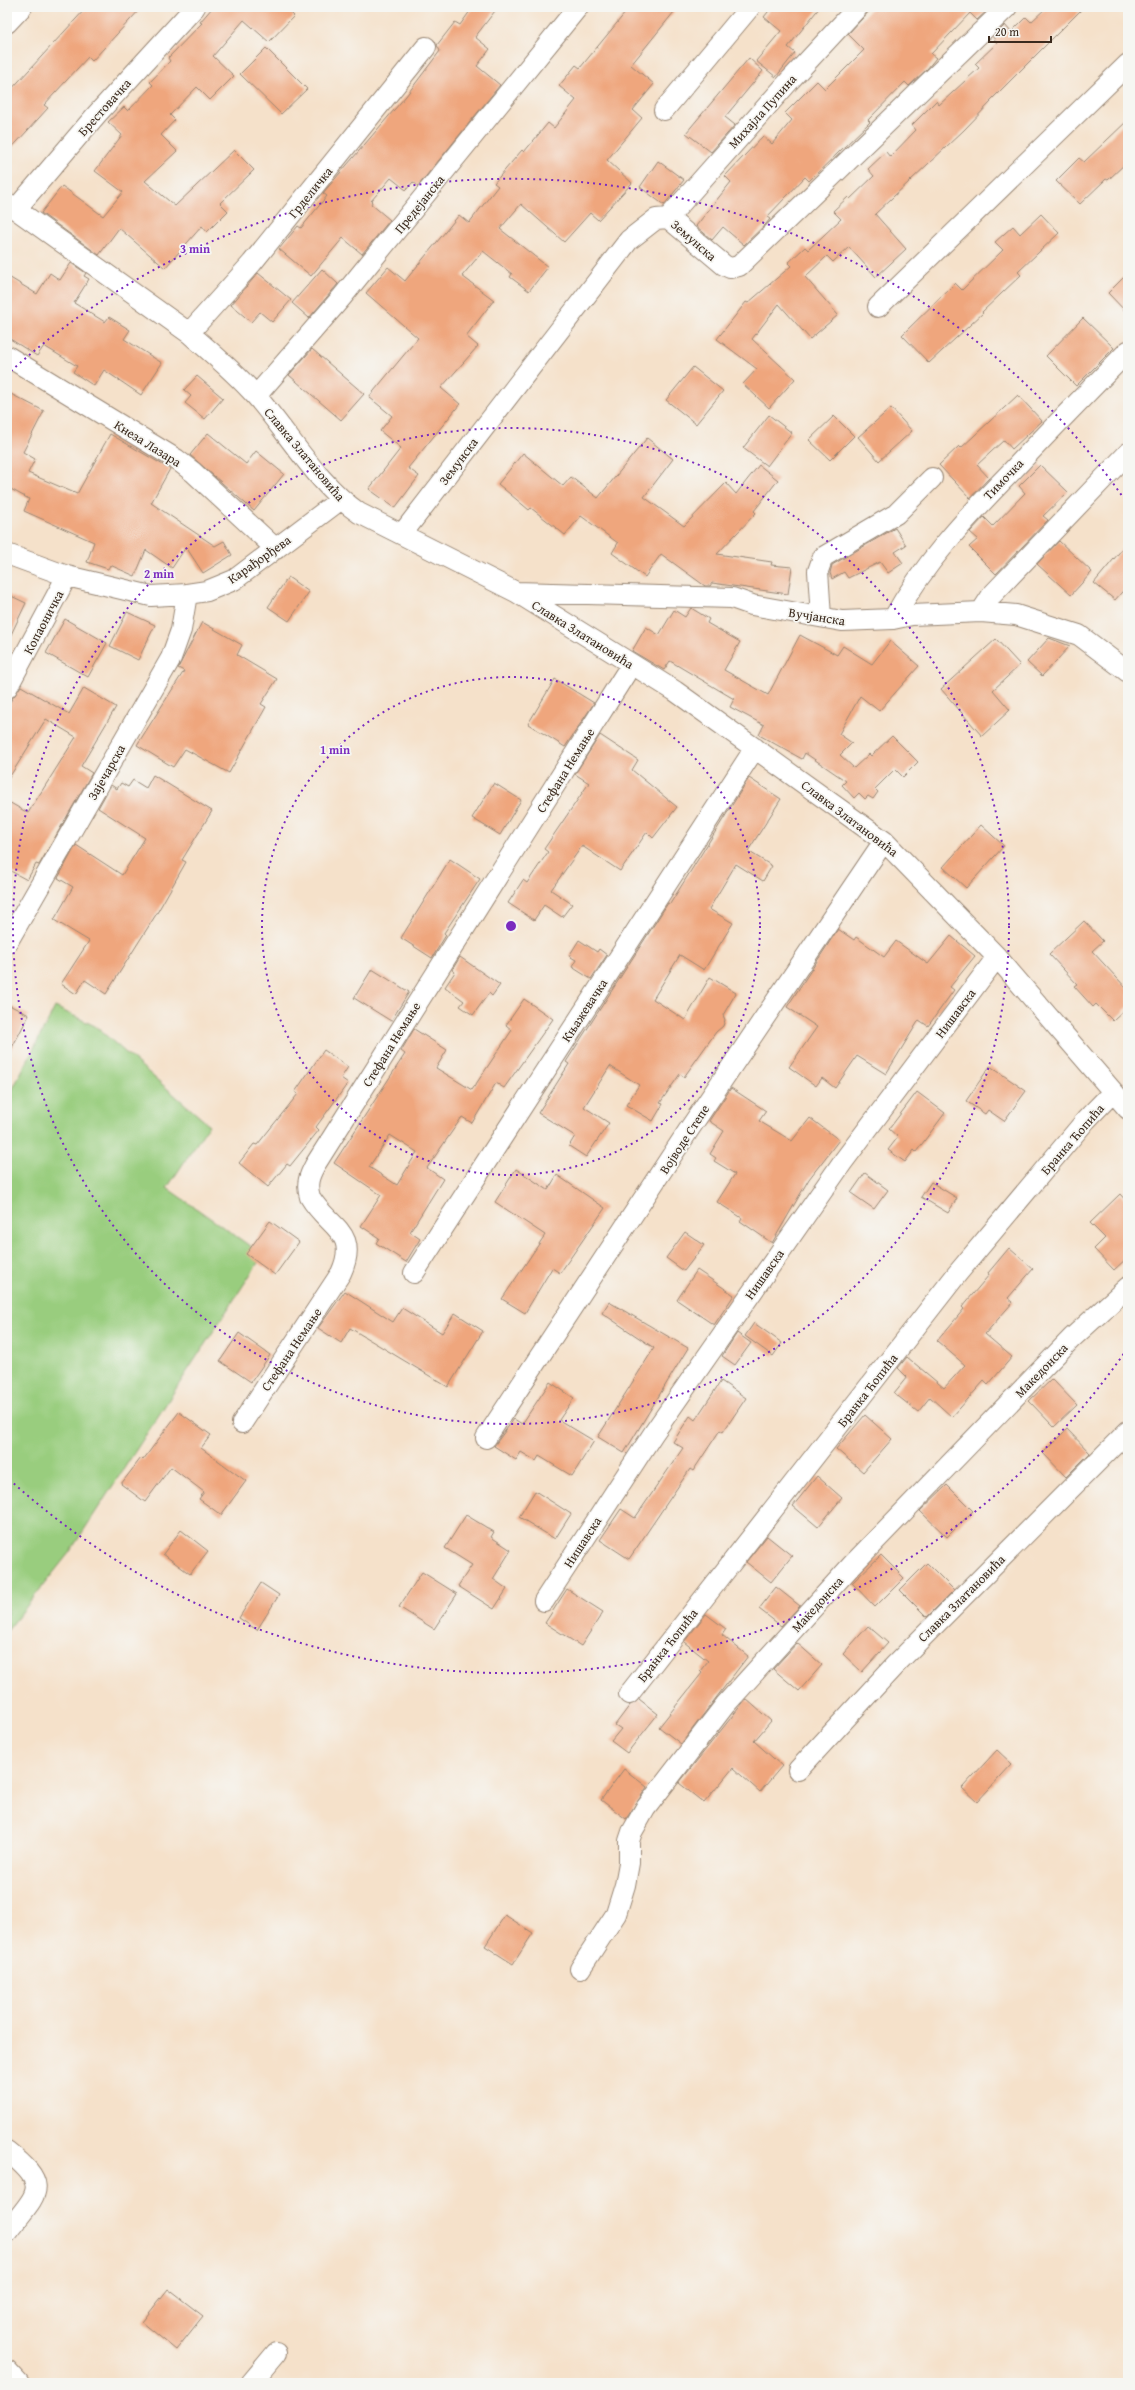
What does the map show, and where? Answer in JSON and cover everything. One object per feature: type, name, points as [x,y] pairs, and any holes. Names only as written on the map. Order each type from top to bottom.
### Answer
[{"type":"street","points":[[7,23],[22,7]]},
{"type":"street","name":"Брестовачка","points":[[11,206],[195,7]]},
{"type":"street","name":"Предејанска","points":[[256,396],[342,297],[578,7]]},
{"type":"street","points":[[664,110],[750,7]]},
{"type":"street","name":"Михајла Пупина","points":[[668,218],[791,79],[858,7]]},
{"type":"street","name":"Земунска","points":[[402,534],[617,253],[629,240],[656,219],[668,218],[724,265],[730,268],[739,266],[1007,7]]},
{"type":"street","name":"Грделичка","points":[[189,333],[252,263],[426,47]]},
{"type":"street","points":[[878,307],[1128,64]]},
{"type":"street","name":"Славка Златановића","points":[[11,206],[189,333],[256,396],[340,500],[359,512],[516,592],[675,691],[884,841],[998,957],[1128,1109]]},
{"type":"street","name":"Тимочка","points":[[893,619],[905,598],[939,550],[974,510],[1128,351]]},
{"type":"street","name":"Кнеза Лазара","points":[[7,356],[176,459],[193,472],[276,549]]},
{"type":"street","points":[[981,612],[992,595],[1128,453]]},
{"type":"street","points":[[821,617],[818,571],[823,557],[896,514],[932,478]]},
{"type":"street","name":"Карађорђева","points":[[7,554],[67,576],[151,596],[187,594],[207,590],[234,580],[340,500]]},
{"type":"street","name":"Копаоничка","points":[[7,688],[67,576]]},
{"type":"street","name":"Вучјанска","points":[[516,592],[732,598],[752,604],[842,621],[893,619],[912,615],[981,612],[1016,615],[1079,635],[1128,672]]},
{"type":"street","name":"Зајечарска","points":[[7,943],[171,658],[181,630],[187,594]]},
{"type":"street","name":"Стефана Немање","points":[[242,1423],[341,1273],[346,1262],[348,1251],[346,1240],[310,1197],[307,1188],[309,1177],[315,1165],[631,665]]},
{"type":"street","name":"Књажевачка","points":[[414,1273],[755,748]]},
{"type":"street","name":"Војводе Степе","points":[[486,1438],[690,1128],[884,841]]},
{"type":"street","name":"Нишавска","points":[[544,1601],[652,1434],[842,1163],[998,957]]},
{"type":"street","name":"Бранка Ћопића","points":[[629,1694],[957,1274],[1086,1120],[1113,1092]]},
{"type":"street","name":"Македонска","points":[[580,1970],[616,1914],[625,1885],[629,1863],[629,1841],[632,1832],[645,1809],[725,1705],[852,1565],[1072,1338],[1128,1287]]},
{"type":"street","name":"Славка Златановића","points":[[798,1770],[895,1665],[1128,1431]]},
{"type":"street","points":[[7,2151],[32,2173],[36,2187],[32,2200],[7,2232]]},
{"type":"street","points":[[251,2383],[276,2353]]},
{"type":"street","points":[[7,2370],[19,2383]]},
{"type":"green space","points":[[55,1007],[95,1026],[209,1125],[167,1188],[263,1255],[69,1553],[7,1631],[7,1100]]},
{"type":"building","points":[[87,7],[142,7],[92,61],[88,57],[44,105],[48,108],[7,153],[7,94]]},
{"type":"building","points":[[213,7],[285,7],[294,16],[269,42],[244,20],[213,56],[234,76],[210,100],[197,87],[170,115],[175,120],[161,135],[177,151],[145,181],[175,206],[234,150],[254,170],[220,203],[228,211],[207,232],[202,226],[165,268],[119,228],[99,255],[41,213],[62,186],[103,216],[123,192],[95,171],[122,135],[108,122],[124,107],[128,111],[153,85],[150,82],[170,61],[168,58],[202,23],[200,22]]},
{"type":"building","points":[[473,7],[498,7],[475,37],[490,49],[477,66],[500,85],[418,186],[413,182],[406,190],[391,178],[371,201],[371,204],[390,220],[362,254],[343,238],[311,276],[279,249],[298,226],[301,228],[327,196],[323,193],[406,96],[440,51],[437,45],[455,22],[460,25]]},
{"type":"building","points":[[630,7],[678,7],[631,65],[654,84],[633,110],[642,118],[607,160],[632,183],[598,220],[590,213],[564,242],[521,204],[500,229],[548,267],[529,291],[510,277],[512,274],[483,251],[462,276],[494,300],[466,336],[478,346],[441,388],[460,404],[408,468],[419,476],[395,508],[369,489],[401,448],[380,431],[392,416],[369,397],[418,338],[366,293],[388,267],[405,281],[459,215],[469,223],[498,186],[494,183],[522,150],[524,152],[548,123],[554,128],[576,100],[559,86],[576,65],[580,68]]},
{"type":"building","points":[[772,7],[820,7],[788,47],[795,53],[776,77],[756,61],[781,31],[764,17]]},
{"type":"building","points":[[873,7],[990,8],[977,20],[970,13],[931,54],[936,58],[927,69],[909,86],[905,82],[868,120],[870,122],[809,181],[805,177],[767,217],[770,219],[766,224],[744,245],[723,227],[712,240],[696,226],[731,182],[725,176],[763,136],[772,144],[792,120],[785,113],[817,81],[825,89],[864,50],[848,34]]},
{"type":"building","points":[[1047,7],[1084,7],[990,101],[991,102],[964,130],[875,214],[906,249],[876,277],[849,247],[833,262],[827,256],[805,277],[838,315],[810,339],[779,304],[752,339],[795,379],[769,408],[743,384],[757,369],[717,339],[746,302],[748,303],[791,266],[788,263],[805,247],[808,250],[841,219],[833,211],[848,197],[850,199],[874,176],[868,169],[886,152],[890,157],[916,130],[912,125],[936,101],[939,105],[979,68],[975,64],[997,43],[993,37],[1005,25],[1011,32],[1026,17],[1031,22]]},
{"type":"building","points":[[266,48],[307,89],[281,114],[240,74]]},
{"type":"building","points":[[749,58],[763,71],[725,117],[735,125],[711,152],[686,133]]},
{"type":"building","points":[[1128,120],[1128,161],[1108,180],[1106,179],[1080,204],[1056,181],[1079,158],[1084,162]]},
{"type":"building","points":[[658,161],[684,180],[664,205],[640,187]]},
{"type":"building","points":[[1041,214],[1059,233],[1018,272],[1021,275],[982,312],[983,313],[929,363],[902,335],[955,283],[962,290],[1003,250],[995,242],[1013,226],[1020,234]]},
{"type":"building","points":[[71,263],[86,273],[84,276],[89,279],[74,303],[105,322],[109,317],[130,330],[124,339],[162,363],[141,395],[104,370],[94,386],[73,372],[77,366],[44,346],[37,356],[7,337],[7,276],[37,294],[50,273],[60,280]]},
{"type":"building","points":[[322,269],[338,284],[309,318],[292,303]]},
{"type":"building","points":[[258,273],[291,300],[272,322],[260,312],[251,322],[231,305]]},
{"type":"building","points":[[1128,273],[1128,314],[1108,293]]},
{"type":"building","points":[[1083,318],[1114,348],[1076,386],[1046,356]]},
{"type":"building","points":[[312,349],[364,394],[341,420],[289,375]]},
{"type":"building","points":[[693,367],[723,391],[696,424],[666,400]]},
{"type":"building","points":[[197,376],[223,398],[205,419],[185,403],[191,396],[184,390]]},
{"type":"building","points":[[7,392],[44,411],[23,452],[35,459],[28,473],[77,494],[110,434],[170,469],[151,503],[215,546],[224,541],[232,555],[203,573],[186,547],[172,568],[146,550],[135,576],[110,565],[108,569],[87,562],[94,542],[24,511],[29,499],[7,487]]},
{"type":"building","points":[[1018,395],[1042,421],[1012,449],[1004,440],[977,465],[989,478],[970,498],[939,465],[959,446],[961,448]]},
{"type":"building","points":[[891,408],[912,431],[879,461],[858,437]]},
{"type":"building","points":[[769,415],[792,433],[767,466],[743,448]]},
{"type":"building","points":[[834,416],[854,436],[830,460],[809,440]]},
{"type":"building","points":[[208,433],[246,464],[256,451],[284,474],[254,511],[190,455]]},
{"type":"building","points":[[647,438],[673,459],[644,497],[684,526],[726,483],[736,494],[759,465],[778,480],[754,511],[756,513],[717,554],[772,562],[771,565],[792,567],[788,594],[712,583],[710,586],[705,586],[661,554],[645,577],[612,553],[618,543],[581,516],[565,535],[531,508],[529,510],[498,484],[523,453],[563,486],[571,477],[598,498]]},
{"type":"building","points":[[1040,465],[1068,492],[1043,516],[1048,520],[996,574],[969,547],[978,539],[970,532],[984,517],[993,526],[1025,493],[1019,486]]},
{"type":"building","points":[[895,528],[906,545],[895,552],[903,563],[888,573],[880,562],[848,578],[844,572],[832,579],[830,573],[832,565]]},
{"type":"building","points":[[1059,541],[1092,572],[1071,595],[1037,564]]},
{"type":"building","points":[[1128,542],[1128,585],[1115,600],[1094,583]]},
{"type":"building","points":[[288,577],[309,592],[289,621],[268,607]]},
{"type":"building","points":[[7,594],[26,603],[7,643]]},
{"type":"building","points":[[691,608],[709,619],[707,623],[740,642],[724,670],[768,695],[800,635],[837,655],[843,646],[872,664],[890,641],[919,666],[879,711],[860,696],[839,734],[852,743],[840,755],[854,768],[869,754],[871,756],[892,736],[918,762],[903,777],[895,769],[875,789],[878,792],[873,799],[868,796],[865,799],[859,793],[854,798],[842,785],[846,781],[805,753],[802,759],[759,735],[764,725],[730,707],[734,699],[670,661],[664,670],[632,651],[646,627],[659,635],[674,610],[685,617]]},
{"type":"building","points":[[127,612],[155,625],[138,660],[110,646]]},
{"type":"building","points":[[65,619],[107,643],[88,677],[46,653]]},
{"type":"building","points":[[202,622],[242,645],[237,655],[277,679],[261,704],[266,707],[229,773],[185,749],[173,767],[137,745],[184,671],[178,668]]},
{"type":"building","points":[[1049,638],[1070,646],[1042,676],[1027,662]]},
{"type":"building","points":[[996,639],[1020,665],[993,690],[1010,710],[982,736],[941,689]]},
{"type":"building","points":[[555,679],[594,703],[565,747],[528,724]]},
{"type":"building","points":[[21,686],[69,714],[84,688],[116,707],[81,766],[92,773],[39,865],[36,864],[27,880],[7,869],[7,801],[28,813],[76,737],[46,719],[7,781],[7,706]]},
{"type":"building","points":[[600,735],[638,760],[632,770],[677,807],[653,838],[647,832],[620,871],[582,846],[551,890],[572,904],[562,917],[544,905],[534,920],[508,903],[523,880],[527,883],[548,852],[544,849],[589,783],[575,774]]},
{"type":"building","points":[[153,775],[212,811],[182,860],[186,862],[157,913],[106,994],[85,980],[76,994],[61,984],[89,941],[54,920],[73,887],[58,878],[76,845],[122,875],[145,838],[98,808],[111,785],[117,789],[121,783],[128,787],[133,780],[146,788]]},
{"type":"building","points":[[749,778],[781,799],[748,851],[772,866],[763,881],[736,864],[709,909],[733,923],[704,970],[680,955],[653,999],[685,1020],[710,977],[736,993],[723,1015],[725,1020],[723,1026],[716,1032],[684,1077],[680,1074],[660,1103],[663,1104],[653,1121],[626,1105],[639,1085],[610,1066],[584,1107],[609,1123],[586,1157],[569,1146],[575,1136],[538,1113],[569,1064],[566,1062],[668,903],[670,904]]},
{"type":"building","points":[[494,783],[521,800],[500,835],[472,818]]},
{"type":"building","points":[[981,825],[1004,846],[966,888],[943,867]]},
{"type":"building","points":[[450,859],[480,879],[444,933],[446,935],[432,958],[401,938]]},
{"type":"building","points":[[1084,921],[1103,941],[1092,951],[1128,990],[1128,1007],[1113,1021],[1096,1004],[1093,1007],[1074,986],[1077,984],[1049,954]]},
{"type":"building","points":[[838,929],[854,940],[856,937],[884,957],[896,941],[928,964],[951,936],[975,956],[950,987],[954,990],[928,1026],[919,1020],[886,1074],[857,1056],[835,1088],[822,1078],[816,1086],[789,1067],[817,1027],[787,1007]]},
{"type":"building","points":[[579,940],[597,952],[599,949],[607,955],[591,979],[572,967],[576,960],[569,956]]},
{"type":"building","points":[[460,957],[500,985],[492,996],[489,993],[473,1015],[460,1006],[464,1001],[445,987],[455,972],[452,970]]},
{"type":"building","points":[[372,969],[409,992],[391,1021],[354,998]]},
{"type":"building","points":[[524,999],[553,1019],[504,1088],[496,1083],[472,1123],[462,1117],[427,1168],[443,1179],[410,1232],[420,1239],[406,1262],[376,1243],[379,1238],[361,1226],[381,1195],[334,1163],[405,1054],[401,1051],[414,1029],[447,1050],[436,1068],[472,1090],[512,1030],[506,1025]],"holes":[[[390,1135],[417,1152],[397,1185],[369,1167]]]},
{"type":"building","points":[[7,1004],[29,1015],[7,1057]]},
{"type":"building","points":[[324,1050],[348,1067],[341,1078],[348,1083],[316,1127],[319,1130],[290,1166],[287,1164],[268,1187],[239,1163],[254,1144],[257,1145],[298,1094],[295,1092]]},
{"type":"building","points":[[990,1066],[1026,1091],[1004,1121],[988,1110],[985,1114],[966,1101]]},
{"type":"building","points":[[731,1088],[766,1111],[759,1121],[792,1141],[810,1118],[839,1140],[809,1179],[772,1243],[740,1221],[742,1218],[717,1202],[735,1174],[714,1161],[716,1158],[710,1154],[724,1131],[709,1121]]},
{"type":"building","points":[[917,1092],[945,1113],[916,1152],[914,1150],[905,1162],[888,1150],[898,1137],[889,1129]]},
{"type":"building","points":[[516,1169],[548,1190],[557,1175],[605,1208],[560,1273],[552,1268],[525,1313],[502,1299],[545,1235],[495,1202]]},
{"type":"building","points":[[865,1173],[888,1190],[874,1209],[851,1193]]},
{"type":"building","points":[[931,1182],[957,1198],[948,1213],[921,1197]]},
{"type":"building","points":[[1120,1194],[1128,1203],[1128,1257],[1114,1270],[1094,1249],[1105,1238],[1090,1223]]},
{"type":"building","points":[[270,1221],[299,1242],[275,1275],[246,1254]]},
{"type":"building","points":[[685,1232],[704,1245],[684,1271],[666,1258]]},
{"type":"building","points":[[1009,1248],[1033,1269],[1008,1298],[1013,1302],[985,1334],[1012,1357],[988,1385],[984,1381],[952,1417],[930,1397],[918,1412],[894,1393],[907,1377],[898,1368],[907,1357],[944,1388],[965,1365],[937,1341],[964,1309],[962,1307]]},
{"type":"building","points":[[697,1270],[734,1295],[714,1325],[677,1300]]},
{"type":"building","points":[[345,1291],[393,1322],[402,1308],[442,1333],[455,1313],[483,1331],[448,1387],[350,1328],[341,1343],[318,1328]]},
{"type":"building","points":[[609,1302],[688,1348],[624,1453],[598,1437],[654,1348],[602,1313]]},
{"type":"building","points":[[754,1323],[782,1343],[773,1356],[745,1336]]},
{"type":"building","points":[[239,1333],[270,1355],[251,1382],[220,1361]]},
{"type":"building","points":[[737,1333],[751,1343],[735,1365],[722,1356]]},
{"type":"building","points":[[1052,1379],[1077,1405],[1054,1427],[1029,1401]]},
{"type":"building","points":[[721,1381],[746,1398],[723,1432],[720,1430],[693,1471],[690,1469],[629,1559],[600,1540],[621,1509],[635,1518],[683,1448],[673,1442],[690,1416],[695,1420]]},
{"type":"building","points":[[550,1382],[574,1398],[559,1420],[594,1441],[572,1476],[539,1456],[536,1461],[521,1452],[516,1460],[494,1446],[514,1419],[522,1424]]},
{"type":"building","points":[[179,1412],[211,1435],[201,1448],[246,1481],[221,1515],[199,1499],[204,1492],[171,1467],[145,1502],[121,1484],[141,1458],[143,1460]]},
{"type":"building","points":[[865,1415],[892,1439],[863,1472],[836,1449]]},
{"type":"building","points":[[1067,1429],[1090,1453],[1066,1477],[1043,1453]]},
{"type":"building","points":[[817,1476],[842,1498],[818,1527],[793,1506]]},
{"type":"building","points":[[947,1485],[973,1511],[947,1537],[920,1511]]},
{"type":"building","points":[[535,1491],[571,1514],[555,1539],[519,1517]]},
{"type":"building","points":[[466,1515],[494,1532],[491,1537],[511,1550],[493,1579],[507,1589],[494,1609],[458,1586],[472,1565],[445,1548]]},
{"type":"building","points":[[181,1530],[208,1551],[190,1574],[163,1554]]},
{"type":"building","points":[[767,1536],[792,1556],[771,1582],[746,1562]]},
{"type":"building","points":[[881,1555],[904,1578],[875,1607],[852,1583]]},
{"type":"building","points":[[927,1563],[954,1590],[927,1617],[900,1590]]},
{"type":"building","points":[[422,1572],[457,1594],[434,1629],[399,1607]]},
{"type":"building","points":[[261,1583],[279,1595],[257,1630],[239,1618]]},
{"type":"building","points":[[776,1587],[800,1606],[781,1626],[759,1609]]},
{"type":"building","points":[[567,1589],[603,1612],[581,1646],[545,1623]]},
{"type":"building","points":[[706,1614],[726,1629],[722,1635],[748,1656],[681,1744],[659,1727],[702,1673],[700,1671],[708,1661],[684,1642]]},
{"type":"building","points":[[868,1626],[888,1643],[862,1672],[843,1654]]},
{"type":"building","points":[[797,1643],[822,1665],[799,1691],[773,1669]]},
{"type":"building","points":[[639,1699],[658,1714],[627,1753],[611,1741],[621,1729],[615,1725],[630,1705]]},
{"type":"building","points":[[746,1699],[771,1721],[754,1741],[782,1766],[760,1792],[733,1768],[704,1803],[679,1783]]},
{"type":"building","points":[[997,1750],[1012,1764],[977,1802],[962,1788]]},
{"type":"building","points":[[624,1769],[647,1787],[626,1819],[601,1800]]},
{"type":"building","points":[[505,1915],[533,1933],[513,1964],[485,1946]]},
{"type":"building","points":[[168,2289],[203,2316],[176,2350],[142,2322]]}]
